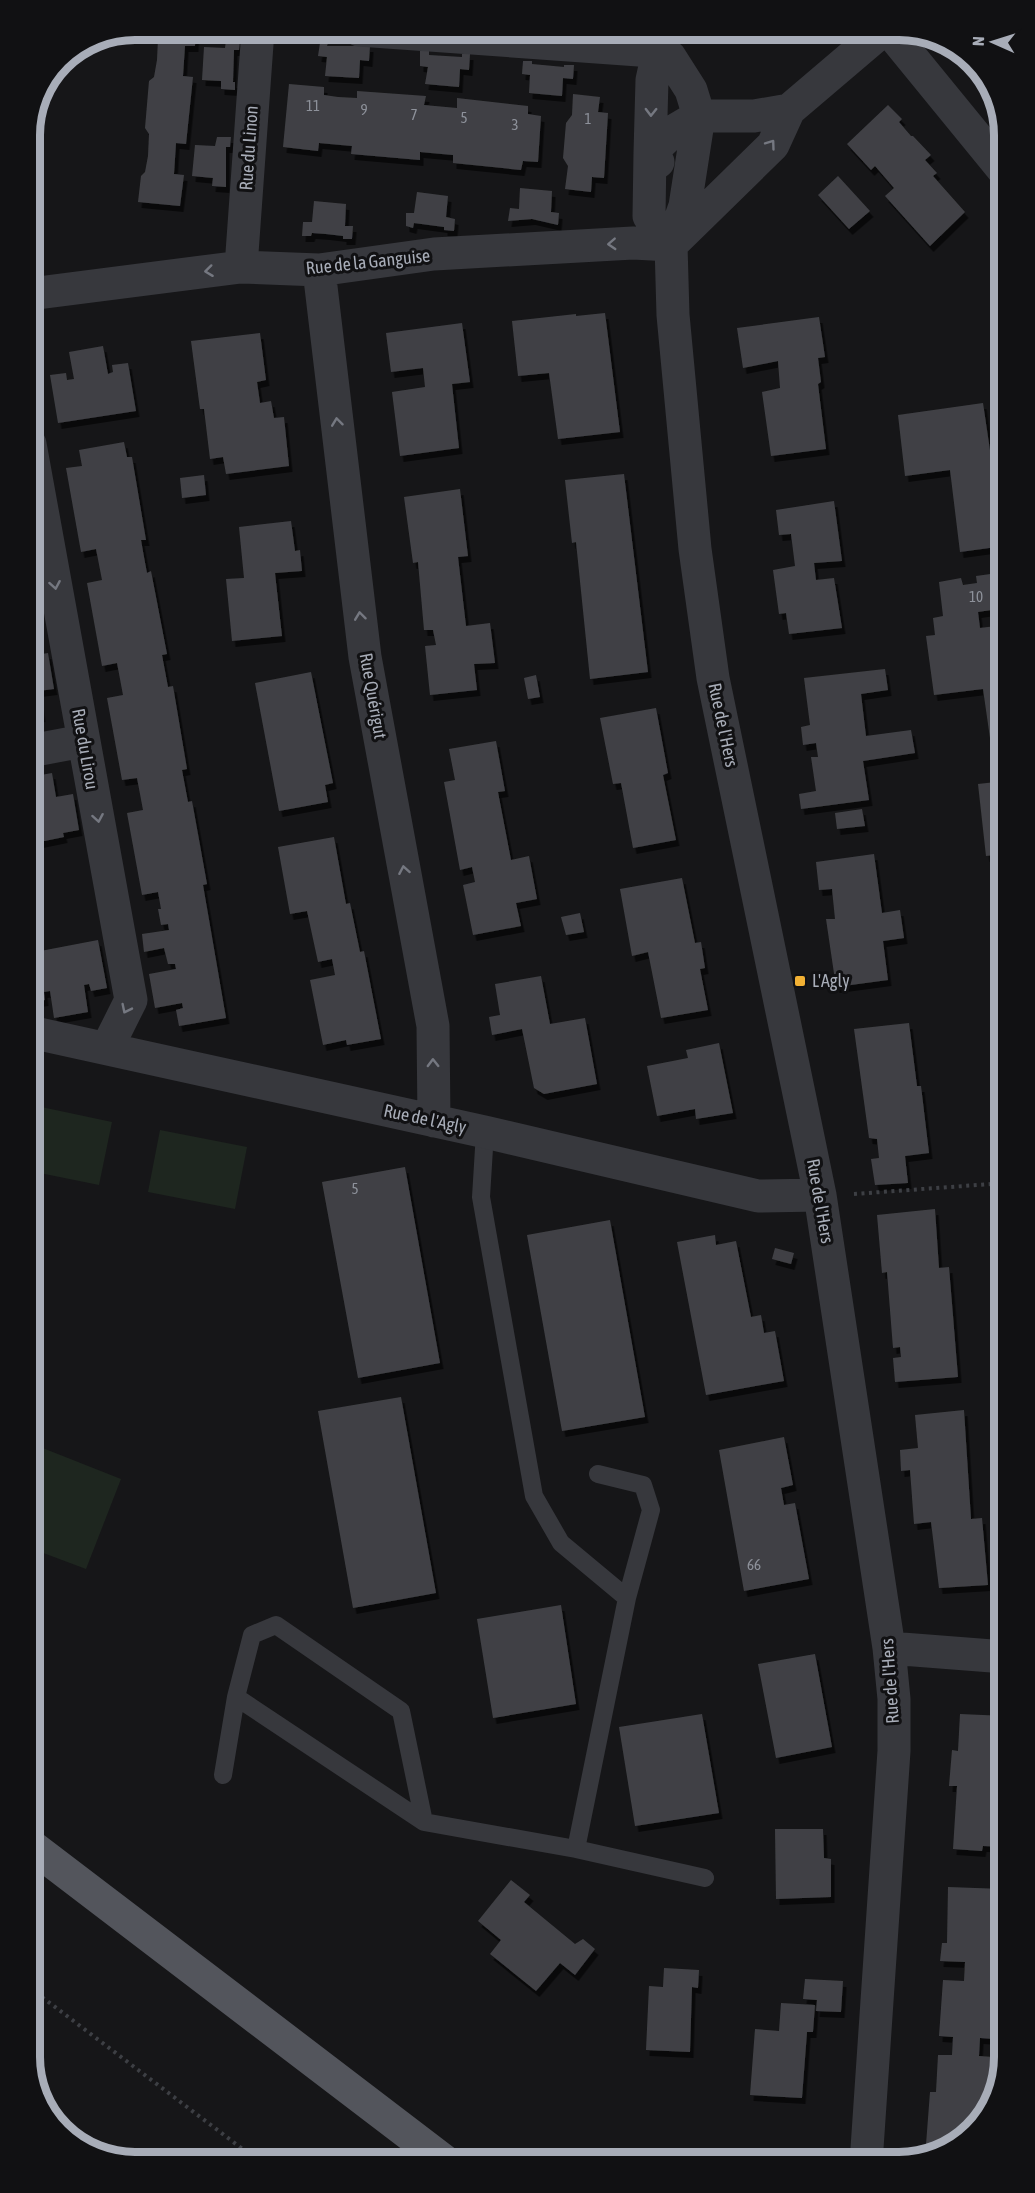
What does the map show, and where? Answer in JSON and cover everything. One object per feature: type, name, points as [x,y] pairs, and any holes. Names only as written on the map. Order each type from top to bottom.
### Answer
[{"type":"main road","points":[[40,1853],[433,2152]]},
{"type":"street","name":"Rue du Linon","points":[[241,267],[257,40]]},
{"type":"street","points":[[506,40],[639,50],[660,42]]},
{"type":"street","points":[[660,42],[652,81],[650,216],[671,245],[773,145],[789,110],[871,41]]},
{"type":"street","points":[[898,41],[994,159]]},
{"type":"street","name":"Rue de l'Hers","points":[[660,42],[691,90],[699,116],[685,206],[671,245],[673,315],[693,526],[713,678],[820,1195],[889,1648],[894,1699],[894,1751],[867,2152]]},
{"type":"street","points":[[650,153],[672,132],[699,116],[754,116],[789,110]]},
{"type":"street","points":[[650,153],[670,179],[688,183],[740,177]]},
{"type":"street","name":"Rue de la Ganguise","points":[[41,293],[241,267],[319,270],[434,254],[633,243],[671,245]]},
{"type":"street","name":"Rue Quérigut","points":[[319,270],[365,657],[433,1026],[434,1121]]},
{"type":"street","name":"Rue du Lirou","points":[[41,505],[131,1000],[107,1048]]},
{"type":"street","points":[[41,749],[83,741]]},
{"type":"street","name":"Rue de l'Agly","points":[[41,1034],[485,1132],[758,1196],[820,1195]]},
{"type":"street","points":[[889,1648],[994,1656]]},
{"type":"lane","points":[[485,1132],[481,1197],[534,1496],[561,1543],[627,1598]]},
{"type":"lane","points":[[576,1849],[627,1598],[651,1510],[643,1485],[598,1474]]},
{"type":"lane","points":[[223,1775],[236,1697],[252,1635],[276,1624],[401,1711],[424,1822]]},
{"type":"lane","points":[[236,1697],[424,1822],[576,1849],[705,1878]]},
{"type":"path","points":[[820,1195],[994,1184]]},
{"type":"path","points":[[40,1996],[246,2152]]},
{"type":"shaded area","points":[[40,1107],[112,1122],[99,1185],[40,1173]]},
{"type":"shaded area","points":[[160,1130],[247,1147],[235,1209],[148,1192]]},
{"type":"shaded area","points":[[40,1447],[121,1479],[86,1569],[40,1552]]},
{"type":"building","points":[[158,40],[195,40],[195,46],[185,46],[183,76],[193,77],[186,144],[176,143],[174,174],[184,175],[180,206],[138,202],[141,176],[145,172],[148,156],[149,134],[145,128],[149,81],[154,77]]},
{"type":"building","points":[[226,40],[240,40],[239,50],[234,50],[235,90],[221,89],[221,81],[202,80],[204,47],[225,48]]},
{"type":"building","points":[[320,43],[328,43],[327,46],[370,46],[369,61],[360,60],[359,78],[325,76],[327,57],[318,56]]},
{"type":"building","points":[[420,51],[429,51],[429,55],[462,57],[462,54],[470,54],[469,70],[460,69],[459,87],[425,84],[428,67],[420,66]]},
{"type":"building","points":[[523,61],[564,67],[564,65],[574,65],[573,79],[563,78],[562,96],[529,93],[530,75],[522,74]]},
{"type":"building","points":[[289,84],[324,87],[324,95],[338,97],[357,98],[357,91],[426,96],[424,105],[457,108],[457,98],[528,106],[528,114],[541,116],[538,162],[523,161],[521,170],[453,163],[453,155],[420,152],[420,160],[351,154],[352,146],[319,143],[318,151],[283,147]]},
{"type":"building","points":[[573,94],[600,97],[598,112],[608,113],[604,178],[592,177],[591,192],[565,189],[568,166],[563,158],[566,123],[572,115]]},
{"type":"building","points":[[888,105],[902,119],[899,122],[911,136],[931,155],[925,160],[937,173],[933,176],[965,212],[930,246],[885,196],[894,188],[875,166],[871,170],[847,144]]},
{"type":"building","points":[[217,137],[231,137],[230,147],[226,147],[226,187],[212,186],[213,178],[192,176],[195,145],[215,146]]},
{"type":"building","points":[[838,176],[870,211],[849,229],[818,195]]},
{"type":"building","points":[[520,188],[552,191],[551,212],[559,213],[558,225],[532,219],[508,221],[510,208],[519,209]]},
{"type":"building","points":[[417,192],[448,196],[446,217],[455,219],[454,231],[444,230],[444,227],[414,223],[413,228],[406,226],[406,213],[414,213]]},
{"type":"building","points":[[314,201],[346,204],[345,226],[353,226],[352,239],[312,233],[311,236],[302,236],[303,222],[312,222]]},
{"type":"building","points":[[605,313],[620,432],[558,439],[549,373],[518,376],[512,321]]},
{"type":"building","points":[[819,317],[825,357],[818,358],[821,382],[818,384],[826,449],[771,456],[762,392],[780,388],[778,361],[743,368],[737,328]]},
{"type":"building","points":[[462,323],[470,382],[452,384],[459,448],[400,456],[392,392],[425,387],[423,368],[391,372],[386,333]]},
{"type":"building","points":[[260,333],[266,380],[257,382],[260,403],[271,401],[274,418],[284,417],[289,466],[226,474],[223,457],[210,459],[204,409],[200,409],[191,341]]},
{"type":"building","points":[[103,346],[108,374],[113,372],[112,365],[128,363],[136,411],[58,423],[50,375],[66,373],[67,380],[74,379],[69,352]]},
{"type":"building","points":[[983,403],[992,464],[994,464],[994,547],[960,552],[950,470],[905,476],[898,415]]},
{"type":"building","points":[[124,442],[127,457],[132,457],[146,540],[141,540],[144,557],[147,573],[151,571],[167,654],[162,655],[168,687],[173,686],[187,769],[182,770],[188,802],[192,801],[207,884],[203,885],[226,1018],[179,1026],[176,1010],[183,1008],[182,1003],[155,1008],[149,974],[176,969],[175,964],[168,964],[164,948],[144,952],[142,934],[169,930],[168,924],[161,925],[158,892],[142,895],[127,813],[143,810],[137,778],[122,780],[107,698],[123,695],[117,663],[102,666],[87,583],[102,580],[96,549],[81,552],[66,468],[82,466],[79,450]]},
{"type":"building","points":[[624,474],[648,672],[590,679],[576,542],[572,543],[565,480]]},
{"type":"building","points":[[204,475],[206,495],[182,498],[180,478]]},
{"type":"building","points":[[460,489],[468,556],[458,557],[466,626],[490,623],[495,663],[474,664],[477,690],[430,695],[425,646],[436,645],[433,630],[424,630],[418,562],[413,563],[404,497]]},
{"type":"building","points":[[834,501],[842,561],[814,563],[816,580],[834,578],[842,628],[789,634],[786,613],[779,614],[773,570],[795,566],[791,534],[779,535],[776,510]]},
{"type":"building","points":[[291,521],[295,551],[300,550],[302,571],[275,573],[282,636],[232,641],[226,579],[244,578],[239,527]]},
{"type":"building","points":[[994,574],[994,610],[978,612],[980,628],[994,626],[994,745],[991,745],[983,689],[934,695],[926,636],[935,635],[933,618],[943,616],[939,582],[961,578],[963,585],[977,583],[976,576]]},
{"type":"building","points":[[48,653],[54,689],[41,691],[41,654]]},
{"type":"building","points":[[885,669],[888,690],[861,694],[866,736],[911,730],[915,753],[863,761],[869,800],[801,809],[799,794],[816,791],[811,757],[818,757],[816,743],[803,745],[801,727],[810,725],[804,678]]},
{"type":"building","points":[[311,672],[333,783],[325,785],[328,802],[279,811],[255,683]]},
{"type":"building","points":[[536,675],[540,697],[528,699],[524,678]]},
{"type":"building","points":[[656,708],[668,773],[663,775],[676,840],[633,848],[621,783],[613,784],[600,718]]},
{"type":"building","points":[[496,741],[505,791],[498,792],[511,860],[529,856],[537,899],[516,903],[521,926],[473,935],[463,885],[475,882],[472,867],[460,870],[444,782],[455,780],[449,749]]},
{"type":"building","points":[[52,773],[56,797],[73,794],[79,830],[63,833],[64,837],[41,842],[41,775]]},
{"type":"building","points":[[994,782],[994,855],[986,856],[978,784]]},
{"type":"building","points":[[862,809],[865,826],[837,829],[835,813]]},
{"type":"building","points":[[334,837],[346,904],[350,903],[360,952],[364,951],[381,1039],[347,1045],[346,1040],[323,1045],[310,980],[335,975],[332,959],[318,962],[307,911],[290,914],[278,847]]},
{"type":"building","points":[[874,854],[882,913],[900,910],[904,938],[883,941],[888,980],[836,987],[826,919],[835,919],[832,889],[819,890],[816,862]]},
{"type":"building","points":[[682,878],[695,943],[701,942],[705,968],[700,969],[708,1010],[661,1018],[648,952],[632,956],[620,889]]},
{"type":"building","points":[[580,913],[584,932],[566,935],[561,917]]},
{"type":"building","points":[[98,940],[107,988],[91,991],[89,984],[84,985],[88,1012],[54,1018],[50,991],[44,992],[45,1000],[41,1001],[41,951]]},
{"type":"building","points":[[541,976],[550,1024],[585,1018],[597,1084],[544,1094],[534,1088],[522,1029],[492,1035],[489,1017],[500,1015],[495,984]]},
{"type":"building","points":[[909,1023],[917,1086],[921,1086],[929,1153],[905,1156],[908,1183],[875,1185],[871,1159],[879,1158],[877,1139],[869,1138],[854,1029]]},
{"type":"building","points":[[719,1043],[733,1113],[696,1119],[695,1109],[657,1116],[647,1066],[688,1058],[686,1050]]},
{"type":"building","points":[[405,1167],[440,1363],[358,1378],[322,1182]]},
{"type":"building","points":[[935,1209],[939,1268],[949,1267],[958,1377],[895,1382],[893,1358],[901,1357],[900,1347],[893,1348],[887,1272],[882,1273],[877,1215]]},
{"type":"building","points":[[610,1220],[645,1417],[562,1431],[527,1235]]},
{"type":"building","points":[[715,1235],[716,1245],[736,1241],[751,1317],[761,1315],[764,1333],[775,1331],[784,1381],[706,1395],[677,1242]]},
{"type":"building","points":[[775,1248],[794,1253],[791,1264],[772,1259]]},
{"type":"building","points":[[401,1397],[436,1593],[353,1608],[318,1411]]},
{"type":"building","points":[[964,1410],[971,1519],[982,1518],[988,1585],[939,1588],[931,1522],[914,1524],[910,1470],[901,1471],[900,1450],[918,1448],[915,1415]]},
{"type":"building","points":[[784,1437],[793,1485],[781,1488],[784,1505],[795,1503],[809,1579],[744,1591],[719,1450]]},
{"type":"building","points":[[992,1596],[994,1596],[994,1624]]},
{"type":"building","points":[[561,1605],[576,1704],[493,1718],[477,1619]]},
{"type":"building","points":[[815,1654],[832,1747],[776,1758],[758,1664]]},
{"type":"building","points":[[702,1714],[719,1813],[635,1826],[619,1727]]},
{"type":"building","points":[[960,1714],[994,1716],[994,1846],[983,1846],[982,1851],[953,1849],[957,1786],[949,1786],[952,1750],[958,1751]]},
{"type":"building","points":[[775,1829],[823,1829],[824,1858],[831,1859],[831,1897],[776,1899]]},
{"type":"building","points":[[511,1880],[530,1895],[524,1902],[575,1944],[583,1939],[595,1949],[575,1975],[560,1963],[536,1991],[490,1954],[501,1940],[478,1921]]},
{"type":"building","points":[[948,1887],[994,1889],[994,2039],[980,2038],[979,2056],[994,2057],[993,2074],[985,2099],[971,2120],[952,2136],[926,2148],[930,2092],[936,2092],[938,2055],[952,2055],[953,2037],[939,2036],[943,1980],[964,1981],[965,1962],[940,1961],[942,1943],[947,1943]]},
{"type":"building","points":[[664,1968],[699,1970],[698,1988],[692,1987],[690,2052],[646,2050],[649,1986],[663,1987]]},
{"type":"building","points":[[805,1979],[843,1981],[841,2012],[816,2011],[817,2000],[803,1999]]},
{"type":"building","points":[[781,2003],[815,2005],[813,2032],[807,2032],[802,2098],[750,2095],[755,2029],[779,2031]]},
{"type":"place","name":"L'Agly","points":[[800,981]]}]
